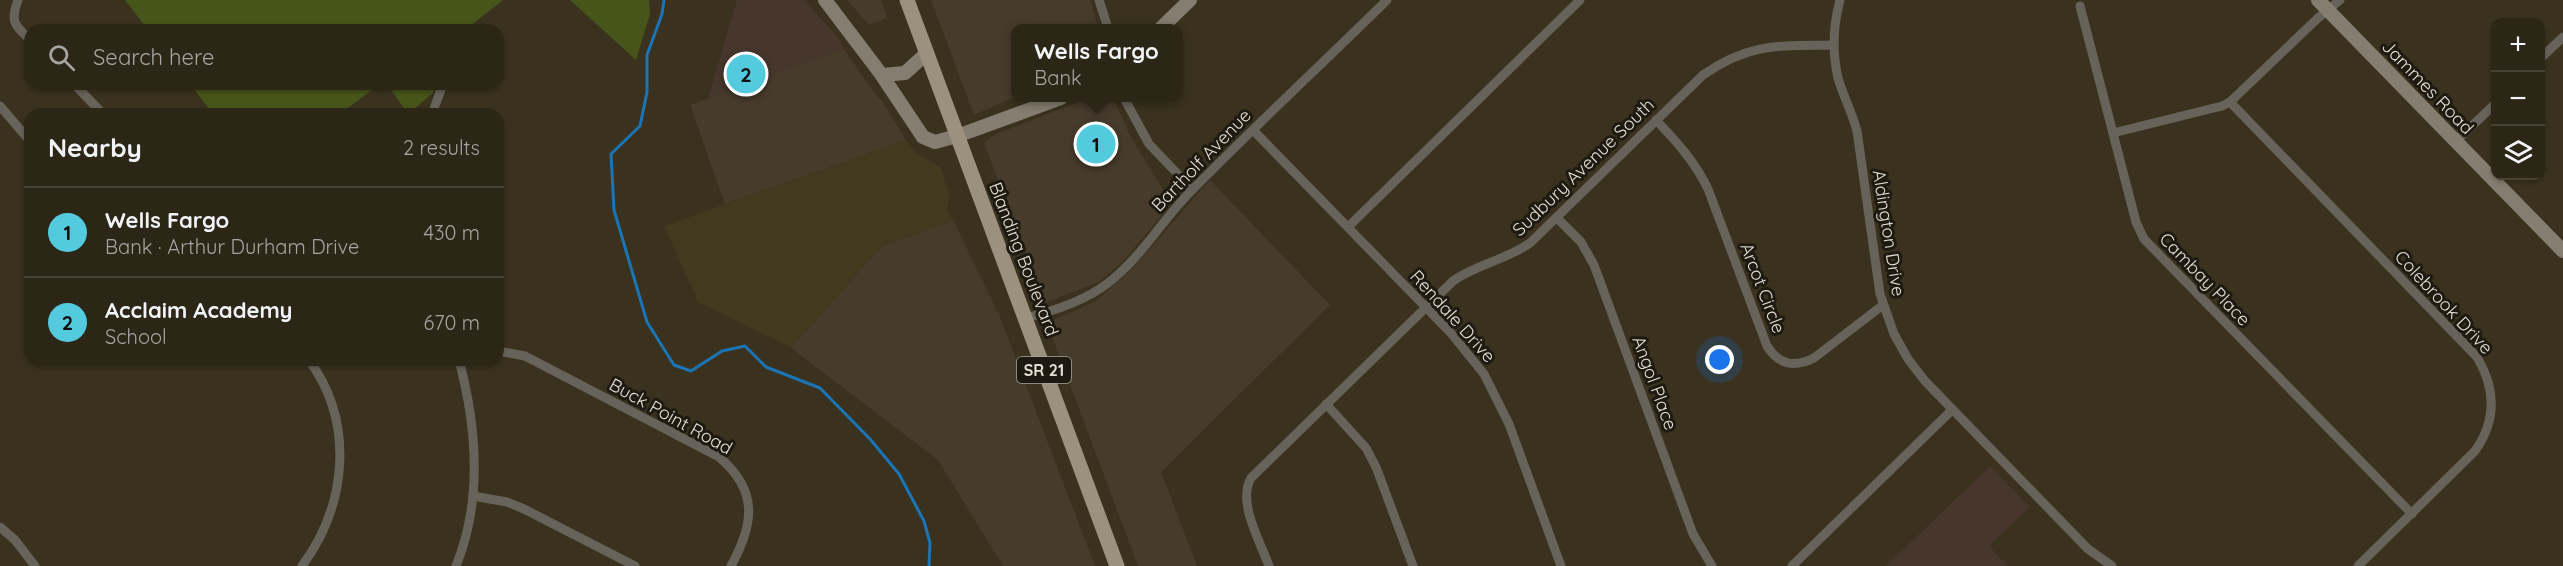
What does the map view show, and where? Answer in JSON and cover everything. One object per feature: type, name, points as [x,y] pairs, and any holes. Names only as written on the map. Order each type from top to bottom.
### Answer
[{"type":"main road","name":"Blanding Boulevard","points":[[907,0],[1117,566]]},
{"type":"street","points":[[18,0],[12,16],[15,24],[24,34]]},
{"type":"street","points":[[825,0],[882,75],[923,137],[935,142],[957,136],[1050,102]]},
{"type":"street","points":[[1099,0],[1107,24]]},
{"type":"street","points":[[1165,24],[1190,0]]},
{"type":"street","name":"Bartholf Avenue","points":[[1025,318],[1044,314],[1088,296],[1109,282],[1127,265],[1192,189],[1387,0]]},
{"type":"street","points":[[1347,227],[1580,0]]},
{"type":"street","name":"Aldington Drive","points":[[1840,0],[1835,17],[1834,45],[1839,80],[1852,110],[1857,131],[1883,305],[1894,334],[1908,359],[1952,410],[2088,549],[2112,566]]},
{"type":"street","points":[[2113,133],[2223,106],[2230,102],[2323,5],[2340,0]]},
{"type":"street","name":"Jammes Road","points":[[2323,5],[2563,251]]},
{"type":"street","name":"Cambay Place","points":[[2080,6],[2136,222],[2144,239],[2412,514]]},
{"type":"street","points":[[2545,55],[2563,38]]},
{"type":"street","name":"Sudbury Avenue South","points":[[1269,566],[1245,503],[1246,487],[1258,470],[1453,280],[1467,271],[1507,256],[1530,243],[1703,75],[1722,62],[1740,54],[1773,46],[1834,45]]},
{"type":"street","points":[[882,75],[905,73],[927,53]]},
{"type":"street","points":[[80,90],[97,108]]},
{"type":"street","points":[[434,108],[441,90]]},
{"type":"street","points":[[1126,102],[1149,144],[1192,189]]},
{"type":"street","name":"Colebrook Drive","points":[[2230,102],[2477,357],[2486,372],[2493,402],[2491,421],[2484,438],[2475,451],[2358,566]]},
{"type":"street","points":[[0,106],[24,134]]},
{"type":"street","points":[[2456,141],[2491,108]]},
{"type":"street","name":"Arcot Circle","points":[[1656,120],[1684,150],[1708,189],[1767,346],[1780,362],[1791,365],[1802,364],[1814,358],[1883,305]]},
{"type":"street","name":"Rendale Drive","points":[[1253,130],[1426,306],[1468,352],[1499,401],[1562,566]]},
{"type":"street","name":"Angol Place","points":[[1557,218],[1581,242],[1594,265],[1693,534],[1712,566]]},
{"type":"street","name":"Buck Point Road","points":[[504,352],[525,356],[719,457],[730,467],[747,494],[749,510],[744,542],[731,566]]},
{"type":"street","points":[[302,566],[322,534],[332,512],[338,489],[341,461],[339,432],[333,409],[324,385],[313,366]]},
{"type":"street","points":[[456,566],[466,535],[473,496],[476,451],[473,420],[460,366]]},
{"type":"street","points":[[1326,404],[1366,448],[1376,467],[1413,566]]},
{"type":"street","points":[[1792,566],[1952,410]]},
{"type":"street","points":[[473,496],[507,502],[524,508],[634,566]]},
{"type":"street","points":[[0,527],[15,540],[35,566]]},
{"type":"shaded area","points":[[737,0],[804,0],[838,38],[844,49],[708,99]]},
{"type":"shaded area","points":[[847,0],[881,0],[887,18],[869,25]]},
{"type":"shaded area","points":[[931,0],[1090,0],[1097,24],[1011,24],[1011,99],[974,115]]},
{"type":"shaded area","points":[[844,49],[882,101],[906,140],[725,204],[690,105]]},
{"type":"shaded area","points":[[1079,102],[1115,102],[1132,139],[1165,193],[1167,204],[1164,213],[1124,260],[1099,282],[1045,303],[984,143],[996,134]]},
{"type":"shaded area","points":[[906,140],[914,151],[941,168],[950,197],[947,209],[953,220],[881,247],[791,348],[698,302],[664,226]]},
{"type":"shaded area","points":[[1210,180],[1330,305],[1161,472],[1197,566],[1138,566],[1047,323],[1096,301],[1129,272]]},
{"type":"shaded area","points":[[953,220],[1000,317],[1095,566],[1003,566],[938,460],[791,348],[881,247]]},
{"type":"shaded area","points":[[1990,466],[2030,507],[1989,546],[2008,566],[1886,566]]},
{"type":"green space","points":[[125,0],[503,0],[473,24],[143,24]]},
{"type":"green space","points":[[570,0],[649,0],[650,14],[636,60]]},
{"type":"green space","points":[[195,90],[372,90],[348,108],[208,108]]},
{"type":"green space","points":[[391,90],[434,90],[415,108],[404,108]]},
{"type":"waterway","points":[[664,0],[662,14],[647,55],[647,92],[640,126],[611,154],[614,210],[647,322],[674,365],[691,371],[722,351],[745,346],[766,367],[820,388],[870,439],[899,474],[924,521],[930,543],[929,566]]},
{"type":"place","name":"Acclaim Academy","points":[[746,74]]},
{"type":"place","name":"Wells Fargo","points":[[1096,144]]}]
